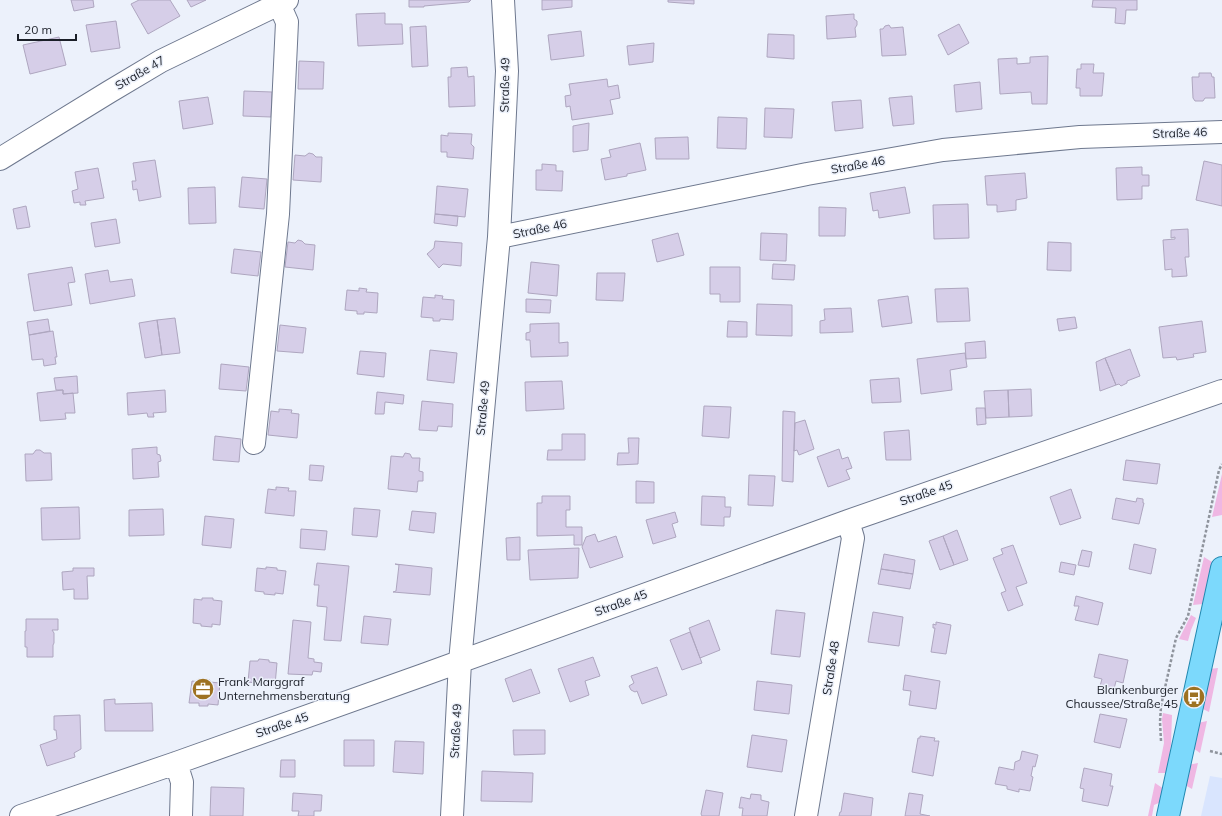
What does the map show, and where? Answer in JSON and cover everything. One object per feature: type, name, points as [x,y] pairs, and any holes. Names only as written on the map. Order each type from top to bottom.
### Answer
[{"type":"main road","points":[[1168,816],[1222,568]]},
{"type":"street","name":"Straße 49","points":[[452,816],[460,662],[499,237],[507,71],[503,0]]},
{"type":"street","name":"Straße 47","points":[[0,159],[161,61],[283,2]]},
{"type":"street","points":[[254,443],[278,214],[287,22],[283,2]]},
{"type":"street","name":"Straße 46","points":[[499,237],[800,175],[943,150],[1080,137],[1222,132]]},
{"type":"street","name":"Straße 45","points":[[21,816],[176,763],[460,662],[848,521],[1222,391]]},
{"type":"street","name":"Straße 48","points":[[806,816],[853,538],[848,521]]},
{"type":"street","points":[[176,763],[182,782],[181,816]]},
{"type":"path","points":[[1160,747],[1162,739],[1160,716],[1164,692],[1176,638],[1188,616],[1219,470],[1222,464]]},
{"type":"path","points":[[1158,690],[1171,693]]},
{"type":"path","points":[[1210,751],[1222,754]]},
{"type":"shaded area","points":[[1222,474],[1222,515],[1212,517]]},
{"type":"shaded area","points":[[1204,557],[1212,562],[1203,604],[1193,605]]},
{"type":"shaded area","points":[[1191,615],[1196,618],[1188,641],[1179,639]]},
{"type":"shaded area","points":[[1218,668],[1209,712],[1201,708],[1209,669]]},
{"type":"shaded area","points":[[1163,713],[1172,715],[1171,744],[1167,773],[1158,773],[1164,743]]},
{"type":"shaded area","points":[[1207,721],[1200,753],[1193,748],[1198,723]]},
{"type":"shaded area","points":[[1198,763],[1192,789],[1185,785],[1188,765]]},
{"type":"shaded area","points":[[1210,776],[1222,778],[1222,816],[1201,816]]},
{"type":"shaded area","points":[[1155,783],[1164,789],[1161,802],[1154,805],[1152,816],[1148,816]]},
{"type":"building","points":[[71,0],[93,0],[94,7],[74,11]]},
{"type":"building","points":[[139,0],[170,0],[180,16],[148,34],[131,4]]},
{"type":"building","points":[[187,0],[206,0],[191,7]]},
{"type":"building","points":[[409,0],[471,0],[469,2],[424,7],[409,7]]},
{"type":"building","points":[[542,0],[572,0],[572,7],[542,10]]},
{"type":"building","points":[[668,0],[694,0],[694,4],[668,2]]},
{"type":"building","points":[[1093,0],[1137,0],[1137,10],[1126,10],[1125,24],[1115,23],[1116,8],[1092,7]]},
{"type":"building","points":[[385,13],[385,24],[402,24],[403,44],[358,46],[356,14]]},
{"type":"building","points":[[854,14],[854,19],[857,21],[855,28],[856,37],[827,39],[826,16]]},
{"type":"building","points":[[116,21],[120,48],[91,52],[86,25]]},
{"type":"building","points":[[959,24],[969,43],[948,55],[938,35]]},
{"type":"building","points":[[889,25],[891,28],[903,27],[906,55],[882,56],[880,29],[883,29],[885,26]]},
{"type":"building","points":[[426,26],[428,66],[412,67],[410,27]]},
{"type":"building","points":[[581,31],[584,56],[551,60],[548,35]]},
{"type":"building","points":[[768,34],[794,35],[794,59],[767,57]]},
{"type":"building","points":[[59,37],[66,65],[30,74],[23,45]]},
{"type":"building","points":[[654,43],[653,62],[629,65],[627,46]]},
{"type":"building","points":[[1048,56],[1047,104],[1032,104],[1031,92],[1000,94],[998,59],[1017,58],[1017,64],[1030,63],[1030,57]]},
{"type":"building","points":[[299,61],[324,62],[323,89],[298,89]]},
{"type":"building","points":[[1081,64],[1094,64],[1093,73],[1104,73],[1102,96],[1080,96],[1080,88],[1076,88],[1077,69],[1081,69]]},
{"type":"building","points":[[467,67],[468,77],[474,76],[475,106],[449,107],[448,77],[451,77],[451,68]]},
{"type":"building","points":[[1199,73],[1211,73],[1212,77],[1214,77],[1215,98],[1205,98],[1203,101],[1195,101],[1193,98],[1192,77],[1199,77]]},
{"type":"building","points":[[607,79],[608,87],[618,85],[620,98],[610,100],[613,114],[572,120],[570,106],[566,107],[565,96],[571,95],[569,84]]},
{"type":"building","points":[[980,82],[982,109],[956,112],[954,85]]},
{"type":"building","points":[[244,91],[272,92],[271,117],[243,116]]},
{"type":"building","points":[[912,96],[914,124],[893,126],[889,98]]},
{"type":"building","points":[[208,97],[213,124],[183,129],[179,101]]},
{"type":"building","points":[[861,100],[863,128],[835,131],[832,102]]},
{"type":"building","points":[[765,108],[794,109],[792,138],[764,137]]},
{"type":"building","points":[[718,117],[747,118],[746,149],[717,148]]},
{"type":"building","points":[[589,123],[588,150],[573,152],[573,126]]},
{"type":"building","points":[[448,133],[472,134],[471,144],[474,147],[473,159],[447,157],[447,152],[441,152],[441,135],[448,136]]},
{"type":"building","points":[[688,137],[689,159],[656,159],[655,138]]},
{"type":"building","points":[[640,143],[646,170],[627,174],[627,176],[605,180],[601,159],[611,157],[609,150]]},
{"type":"building","points":[[309,153],[316,157],[322,157],[321,182],[293,180],[295,155],[305,156]]},
{"type":"building","points":[[155,160],[161,197],[139,201],[137,189],[133,190],[132,181],[136,181],[133,163]]},
{"type":"building","points":[[1204,161],[1222,165],[1222,206],[1196,200]]},
{"type":"building","points":[[542,164],[556,165],[556,171],[563,171],[562,191],[536,190],[536,170],[542,170]]},
{"type":"building","points":[[1142,167],[1142,175],[1149,175],[1149,186],[1142,186],[1142,199],[1117,200],[1116,168]]},
{"type":"building","points":[[98,168],[104,198],[85,201],[86,205],[80,205],[80,202],[74,203],[72,191],[78,189],[75,172]]},
{"type":"building","points":[[1025,173],[1027,198],[1016,200],[1016,210],[997,212],[997,205],[987,205],[985,176]]},
{"type":"building","points":[[242,177],[267,179],[264,209],[239,207]]},
{"type":"building","points":[[437,186],[468,189],[465,217],[435,214]]},
{"type":"building","points":[[215,187],[216,223],[189,224],[188,188]]},
{"type":"building","points":[[905,187],[910,213],[879,218],[878,210],[873,211],[870,193]]},
{"type":"building","points":[[968,204],[969,238],[934,239],[933,205]]},
{"type":"building","points":[[26,206],[30,227],[17,229],[13,209]]},
{"type":"building","points":[[819,207],[846,208],[845,236],[819,236]]},
{"type":"building","points":[[435,214],[458,216],[457,226],[434,223]]},
{"type":"building","points":[[116,219],[120,243],[95,247],[91,223]]},
{"type":"building","points":[[1188,229],[1189,257],[1185,257],[1187,276],[1172,277],[1172,269],[1165,270],[1163,240],[1175,239],[1175,237],[1171,238],[1171,230]]},
{"type":"building","points":[[678,233],[684,255],[657,262],[652,240]]},
{"type":"building","points":[[761,233],[787,234],[786,261],[760,260]]},
{"type":"building","points":[[298,240],[305,244],[315,245],[313,270],[285,267],[288,242],[295,243]]},
{"type":"building","points":[[435,241],[462,243],[461,266],[443,264],[439,268],[427,254],[434,248]]},
{"type":"building","points":[[1048,242],[1071,243],[1071,271],[1047,270]]},
{"type":"building","points":[[234,249],[261,252],[258,276],[231,273]]},
{"type":"building","points":[[531,262],[559,265],[557,296],[528,293]]},
{"type":"building","points":[[773,264],[795,265],[794,280],[772,279]]},
{"type":"building","points":[[72,267],[75,282],[68,283],[72,305],[34,311],[28,274]]},
{"type":"building","points":[[710,267],[740,267],[740,302],[720,302],[720,294],[710,294]]},
{"type":"building","points":[[108,270],[110,282],[132,279],[135,296],[90,304],[85,274]]},
{"type":"building","points":[[597,273],[625,273],[623,301],[596,300]]},
{"type":"building","points":[[359,288],[367,289],[366,292],[378,293],[377,313],[364,312],[364,314],[357,314],[357,311],[345,310],[347,290],[359,291]]},
{"type":"building","points":[[968,288],[970,321],[937,322],[935,289]]},
{"type":"building","points":[[435,295],[443,296],[442,299],[454,300],[453,320],[440,319],[440,321],[433,321],[433,318],[421,317],[423,297],[435,298]]},
{"type":"building","points":[[908,296],[912,323],[882,327],[878,300]]},
{"type":"building","points":[[526,299],[551,300],[550,313],[526,312]]},
{"type":"building","points":[[757,304],[792,305],[792,336],[756,335]]},
{"type":"building","points":[[851,308],[853,332],[820,333],[820,321],[825,320],[824,309]]},
{"type":"building","points":[[1075,317],[1077,328],[1059,331],[1057,319]]},
{"type":"building","points":[[175,318],[180,353],[162,355],[157,320]]},
{"type":"building","points":[[48,319],[50,331],[29,335],[27,322]]},
{"type":"building","points":[[157,320],[162,355],[145,358],[139,323]]},
{"type":"building","points":[[728,321],[747,322],[747,337],[727,337]]},
{"type":"building","points":[[1202,321],[1206,352],[1193,354],[1194,357],[1177,360],[1176,357],[1163,358],[1159,327]]},
{"type":"building","points":[[559,323],[559,343],[568,342],[568,356],[531,357],[530,340],[526,340],[526,333],[530,332],[530,324]]},
{"type":"building","points":[[280,325],[306,328],[303,353],[277,351]]},
{"type":"building","points":[[53,331],[57,357],[55,357],[56,364],[44,366],[43,359],[32,360],[29,335]]},
{"type":"building","points":[[985,341],[986,358],[966,359],[965,343]]},
{"type":"building","points":[[1130,349],[1140,376],[1127,381],[1127,383],[1121,386],[1119,384],[1116,385],[1105,358]]},
{"type":"building","points":[[430,350],[457,353],[454,383],[427,380]]},
{"type":"building","points":[[360,351],[386,353],[384,377],[357,374]]},
{"type":"building","points":[[965,353],[967,367],[950,370],[952,390],[921,394],[917,359]]},
{"type":"building","points":[[1105,358],[1116,385],[1100,391],[1096,362]]},
{"type":"building","points":[[221,364],[249,367],[246,391],[219,389]]},
{"type":"building","points":[[77,376],[78,393],[63,394],[63,390],[56,390],[54,378]]},
{"type":"building","points":[[899,378],[901,402],[872,403],[870,380]]},
{"type":"building","points":[[562,381],[564,409],[526,411],[525,382]]},
{"type":"building","points":[[1031,389],[1032,416],[1009,417],[1008,390]]},
{"type":"building","points":[[63,390],[63,394],[73,393],[75,413],[65,413],[66,419],[40,421],[37,393]]},
{"type":"building","points":[[165,390],[166,412],[153,413],[154,417],[148,417],[147,413],[128,415],[127,393]]},
{"type":"building","points":[[1008,390],[1009,417],[986,418],[984,391]]},
{"type":"building","points":[[377,392],[404,395],[403,404],[385,402],[384,414],[375,414]]},
{"type":"building","points":[[422,401],[453,404],[452,427],[438,426],[437,431],[419,430]]},
{"type":"building","points":[[704,406],[731,407],[729,438],[702,436]]},
{"type":"building","points":[[976,408],[985,408],[986,424],[977,425]]},
{"type":"building","points":[[279,409],[292,410],[291,413],[299,414],[297,438],[268,435],[271,411],[279,412]]},
{"type":"building","points":[[783,411],[795,412],[793,482],[782,481]]},
{"type":"building","points":[[805,420],[814,449],[799,455],[797,450],[794,451],[795,423]]},
{"type":"building","points":[[909,430],[911,460],[886,460],[884,432]]},
{"type":"building","points":[[562,434],[585,434],[585,460],[547,460],[548,450],[562,450]]},
{"type":"building","points":[[215,436],[241,439],[239,462],[213,460]]},
{"type":"building","points":[[628,438],[639,438],[638,464],[617,465],[618,453],[629,453]]},
{"type":"building","points":[[157,447],[157,454],[160,455],[161,461],[158,462],[159,477],[133,479],[132,449]]},
{"type":"building","points":[[839,449],[842,459],[848,457],[852,468],[846,470],[850,479],[828,487],[817,457]]},
{"type":"building","points":[[36,450],[40,450],[44,453],[51,453],[52,480],[26,481],[25,454],[33,454]]},
{"type":"building","points":[[405,453],[410,454],[412,458],[420,458],[419,471],[423,472],[423,481],[418,481],[417,492],[388,489],[391,456],[403,457]]},
{"type":"building","points":[[1126,460],[1160,464],[1157,484],[1123,480]]},
{"type":"building","points":[[310,465],[324,466],[322,481],[309,480]]},
{"type":"building","points":[[749,475],[775,476],[773,506],[748,505]]},
{"type":"building","points":[[636,481],[654,482],[654,503],[636,503]]},
{"type":"building","points":[[276,487],[289,488],[288,491],[296,491],[294,516],[265,513],[268,489],[276,490]]},
{"type":"building","points":[[1071,489],[1081,518],[1060,525],[1050,497]]},
{"type":"building","points":[[542,496],[570,496],[570,510],[566,510],[566,527],[582,527],[582,545],[574,545],[574,535],[537,536],[537,503],[542,503]]},
{"type":"building","points":[[702,496],[725,497],[725,507],[731,507],[730,517],[724,517],[724,526],[701,525]]},
{"type":"building","points":[[1116,498],[1136,502],[1137,498],[1143,499],[1144,503],[1139,524],[1112,519]]},
{"type":"building","points":[[79,507],[80,539],[42,540],[41,508]]},
{"type":"building","points":[[354,508],[380,510],[377,537],[352,535]]},
{"type":"building","points":[[163,509],[164,535],[129,536],[129,510]]},
{"type":"building","points":[[412,511],[436,513],[434,533],[409,530]]},
{"type":"building","points":[[675,512],[678,522],[672,524],[676,537],[653,544],[646,520]]},
{"type":"building","points":[[205,516],[234,519],[231,548],[202,545]]},
{"type":"building","points":[[301,529],[327,531],[325,550],[300,548]]},
{"type":"building","points":[[957,530],[968,560],[954,565],[943,536]]},
{"type":"building","points":[[595,534],[598,542],[616,536],[623,557],[590,568],[582,547],[586,537]]},
{"type":"building","points":[[943,536],[954,565],[940,570],[929,541]]},
{"type":"building","points":[[520,537],[520,560],[507,560],[506,538]]},
{"type":"building","points":[[1134,544],[1156,549],[1151,574],[1129,569]]},
{"type":"building","points":[[1013,545],[1027,583],[1016,587],[1023,605],[1008,611],[1001,593],[1006,591],[993,558],[1003,554],[1001,549]]},
{"type":"building","points":[[579,548],[578,578],[530,580],[528,550]]},
{"type":"building","points":[[1082,550],[1092,552],[1089,567],[1078,565]]},
{"type":"building","points":[[884,554],[915,560],[913,574],[881,569]]},
{"type":"building","points":[[1061,562],[1076,565],[1074,575],[1059,572]]},
{"type":"building","points":[[317,563],[349,566],[341,641],[324,640],[327,607],[317,606],[319,585],[314,585]]},
{"type":"building","points":[[395,564],[432,568],[430,595],[393,592],[396,591],[399,565]]},
{"type":"building","points":[[266,567],[286,571],[283,594],[264,594],[264,592],[255,591],[257,568],[266,569]]},
{"type":"building","points":[[73,568],[94,568],[94,576],[87,576],[88,599],[74,599],[74,589],[63,590],[62,572],[73,571]]},
{"type":"building","points":[[881,569],[913,574],[910,589],[878,584]]},
{"type":"building","points":[[1076,596],[1103,603],[1098,625],[1075,620],[1079,606],[1074,606]]},
{"type":"building","points":[[202,598],[213,598],[213,600],[222,601],[220,625],[212,624],[212,627],[201,626],[201,624],[193,623],[194,599],[202,600]]},
{"type":"building","points":[[776,610],[805,613],[800,657],[771,654]]},
{"type":"building","points":[[873,612],[903,617],[899,646],[868,642]]},
{"type":"building","points":[[364,616],[391,619],[388,645],[361,643]]},
{"type":"building","points":[[26,619],[58,619],[58,630],[52,630],[54,633],[53,657],[27,657],[27,647],[25,647]]},
{"type":"building","points":[[293,620],[311,622],[308,658],[314,659],[314,662],[322,663],[321,672],[313,671],[312,675],[288,674]]},
{"type":"building","points":[[709,620],[720,650],[700,658],[689,628]]},
{"type":"building","points":[[936,622],[951,625],[946,654],[931,652],[935,628],[933,628],[933,624],[936,625]]},
{"type":"building","points":[[690,632],[702,663],[682,670],[670,640]]},
{"type":"building","points":[[1099,654],[1128,660],[1123,683],[1116,681],[1114,689],[1100,686],[1102,679],[1094,677]]},
{"type":"building","points":[[593,657],[600,676],[585,681],[589,695],[570,702],[558,669]]},
{"type":"building","points":[[259,659],[277,663],[275,685],[256,685],[256,683],[248,682],[250,661],[258,661]]},
{"type":"building","points":[[657,667],[667,695],[642,704],[637,691],[635,692],[631,690],[629,686],[634,683],[631,676]]},
{"type":"building","points":[[531,669],[540,693],[513,702],[505,679]]},
{"type":"building","points":[[905,675],[940,681],[936,709],[909,705],[911,691],[903,690]]},
{"type":"building","points":[[202,679],[220,683],[218,705],[208,704],[208,706],[199,706],[199,703],[189,703],[192,681],[201,682]]},
{"type":"building","points":[[757,681],[792,685],[789,714],[754,710]]},
{"type":"building","points":[[115,699],[115,704],[152,703],[153,731],[105,731],[104,700]]},
{"type":"building","points":[[1100,714],[1127,719],[1120,748],[1094,742]]},
{"type":"building","points":[[80,715],[81,749],[74,753],[75,757],[47,766],[40,745],[57,739],[56,730],[54,730],[54,716]]},
{"type":"building","points":[[513,730],[545,730],[545,754],[514,755]]},
{"type":"building","points":[[752,735],[787,740],[782,772],[747,767]]},
{"type":"building","points":[[920,736],[935,738],[934,741],[939,741],[933,776],[912,772],[918,738],[920,738]]},
{"type":"building","points":[[344,740],[374,740],[374,766],[344,766]]},
{"type":"building","points":[[395,741],[424,742],[423,774],[393,772]]},
{"type":"building","points":[[1022,751],[1038,755],[1035,767],[1033,766],[1031,776],[1033,777],[1030,791],[1019,789],[1019,792],[1007,789],[1007,786],[995,784],[999,767],[1014,770],[1015,762],[1020,760]]},
{"type":"building","points":[[281,760],[295,760],[295,777],[280,777]]},
{"type":"building","points":[[1084,768],[1112,774],[1110,786],[1113,786],[1108,806],[1082,801],[1084,789],[1080,788]]},
{"type":"building","points":[[482,771],[533,773],[532,802],[481,801]]},
{"type":"building","points":[[211,787],[244,788],[243,816],[210,816]]},
{"type":"building","points":[[706,790],[723,793],[719,816],[702,816],[701,814]]},
{"type":"building","points":[[293,793],[322,795],[321,811],[314,811],[314,816],[298,816],[299,811],[292,811]]},
{"type":"building","points":[[844,793],[873,798],[871,816],[839,816]]},
{"type":"building","points":[[909,793],[923,795],[920,814],[930,816],[905,816]]},
{"type":"building","points":[[751,794],[761,795],[761,800],[769,802],[767,816],[742,816],[743,808],[739,808],[741,797],[750,799]]},
{"type":"place","name":"Frank Marggraf Unternehmensberatung","points":[[203,689]]},
{"type":"place","name":"Blankenburger Chaussee/Straße 45","points":[[1194,697]]}]
